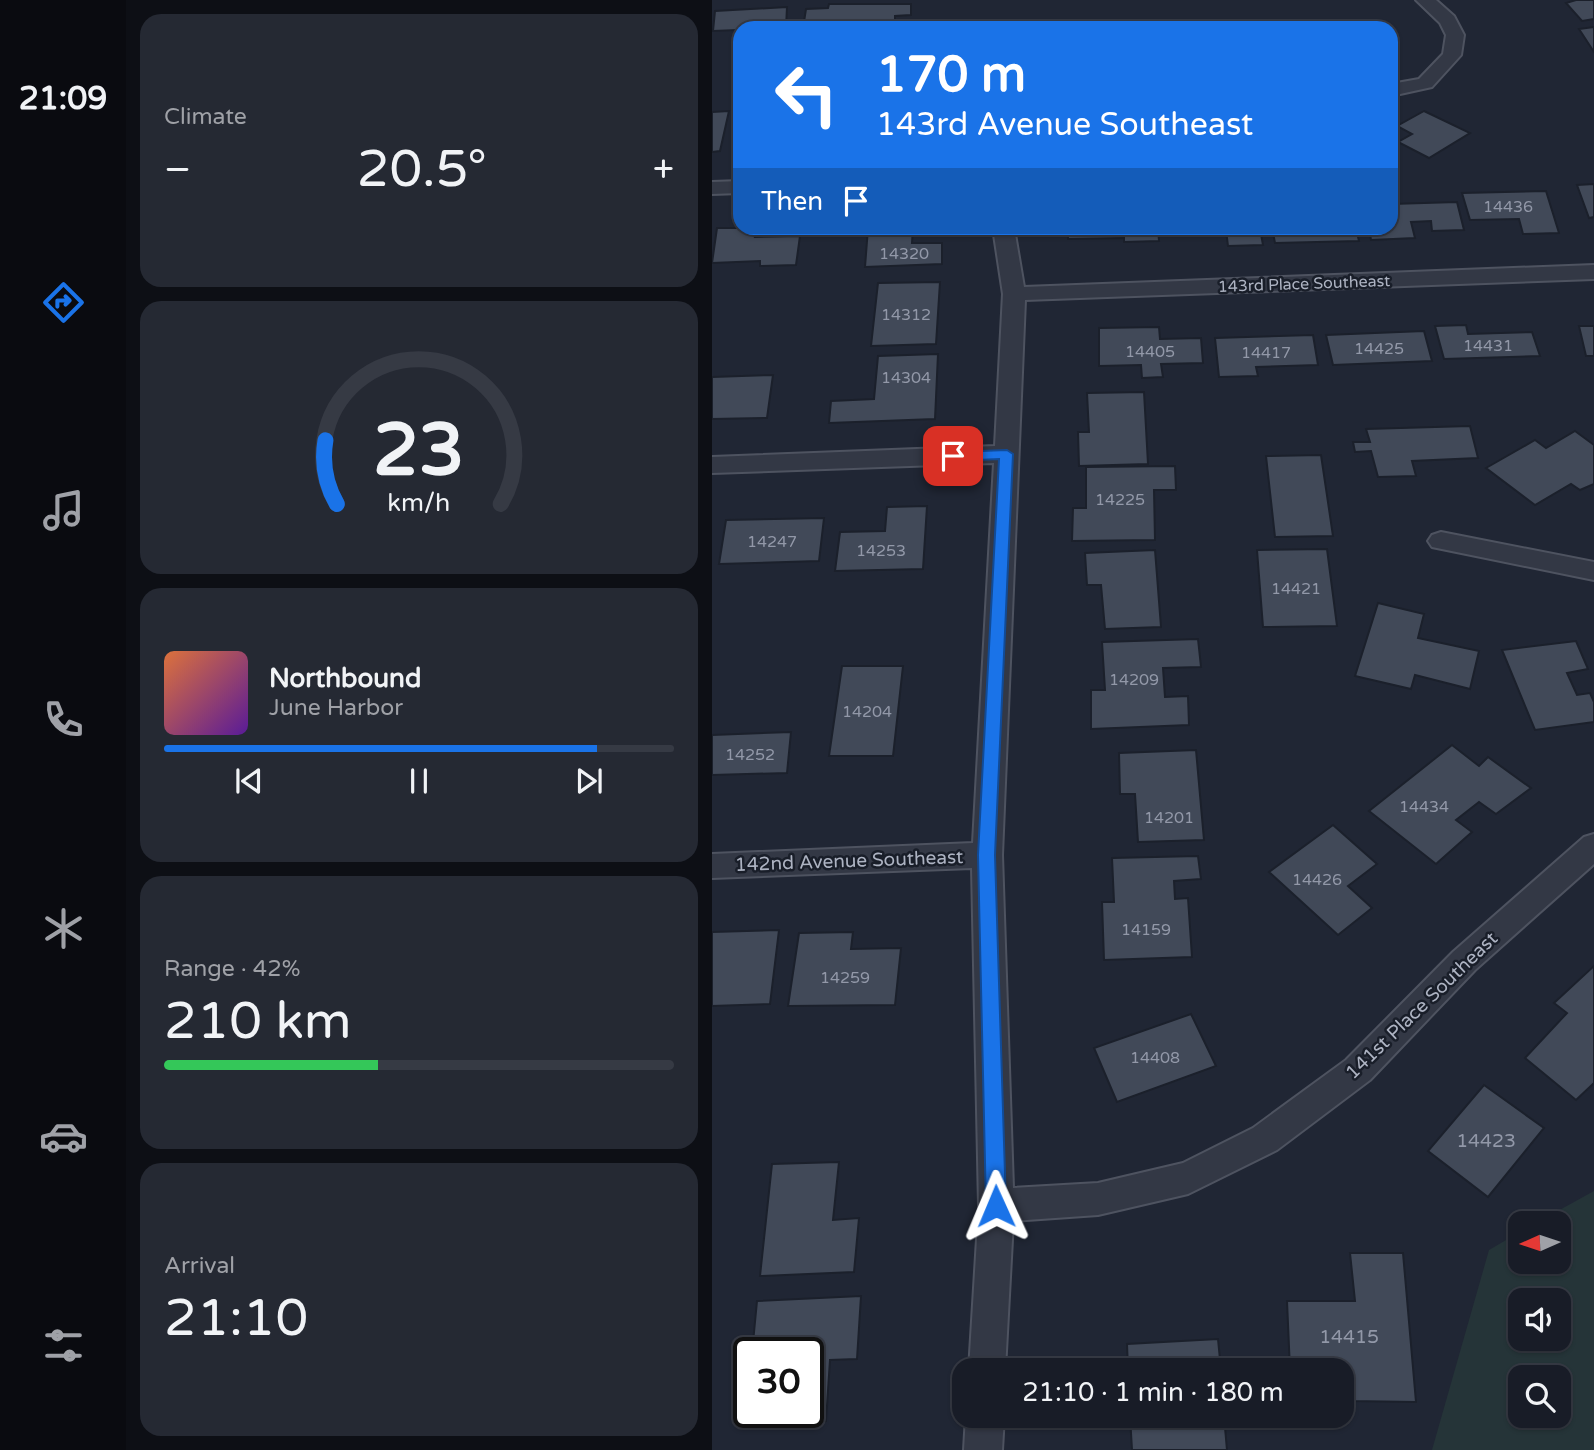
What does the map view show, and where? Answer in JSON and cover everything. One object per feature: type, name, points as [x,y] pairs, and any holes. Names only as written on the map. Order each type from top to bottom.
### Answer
[{"type":"street","points":[[1398,89],[1425,83],[1452,55],[1455,35],[1448,20],[1425,0]]},
{"type":"street","points":[[712,188],[733,187]]},
{"type":"street","points":[[988,1358],[996,1206],[987,855],[1014,294],[1004,235]]},
{"type":"street","name":"143rd Place Southeast","points":[[1014,294],[1594,272]]},
{"type":"street","points":[[712,466],[1007,454]]},
{"type":"street","points":[[1441,541],[1594,571]]},
{"type":"street","name":"141st Place Southeast","points":[[996,1206],[1098,1199],[1188,1178],[1264,1139],[1358,1070],[1464,961],[1594,846]]},
{"type":"street","name":"142nd Avenue Southeast","points":[[712,866],[987,855]]},
{"type":"street","points":[[983,1450],[984,1428]]},
{"type":"shaded area","points":[[1594,1191],[1594,1450],[1432,1450],[1489,1250],[1508,1239],[1508,1274],[1571,1274],[1571,1211],[1558,1211]]},
{"type":"building","points":[[1594,0],[1594,19],[1582,21],[1566,3]]},
{"type":"building","points":[[829,4],[911,4],[911,15],[895,16],[895,21],[804,21],[806,9],[828,8]]},
{"type":"building","points":[[787,7],[786,21],[733,21],[733,30],[713,31],[715,11]]},
{"type":"building","points":[[1594,27],[1594,52],[1579,29]]},
{"type":"building","points":[[729,111],[720,151],[712,152],[712,112]]},
{"type":"building","points":[[1424,111],[1470,133],[1429,158],[1398,142],[1412,134],[1398,125]]},
{"type":"building","points":[[1594,184],[1594,217],[1589,218],[1577,185]]},
{"type":"building","points":[[1546,191],[1559,233],[1523,234],[1519,219],[1470,220],[1462,193]]},
{"type":"building","points":[[1457,202],[1464,230],[1432,231],[1431,221],[1411,222],[1415,238],[1371,240],[1370,235],[1398,235],[1398,204]]},
{"type":"building","points":[[717,228],[733,228],[733,235],[800,236],[796,265],[760,266],[760,261],[712,263]]},
{"type":"building","points":[[867,235],[913,235],[912,243],[942,243],[942,264],[865,267]]},
{"type":"building","points":[[1068,235],[1159,235],[1159,241],[1124,242],[1124,238],[1068,239]]},
{"type":"building","points":[[1227,235],[1261,235],[1263,245],[1228,246]]},
{"type":"building","points":[[1273,235],[1358,235],[1359,241],[1275,243]]},
{"type":"building","points":[[940,282],[936,344],[871,346],[878,283]]},
{"type":"building","points":[[1466,325],[1468,334],[1532,332],[1540,356],[1444,359],[1435,326]]},
{"type":"building","points":[[1579,326],[1594,326],[1594,356],[1586,356]]},
{"type":"building","points":[[1159,327],[1160,339],[1201,338],[1203,363],[1161,364],[1163,377],[1142,378],[1141,365],[1099,366],[1099,328]]},
{"type":"building","points":[[1424,331],[1432,361],[1333,365],[1326,335]]},
{"type":"building","points":[[1313,335],[1318,365],[1256,367],[1258,376],[1219,377],[1215,338]]},
{"type":"building","points":[[938,354],[935,419],[829,423],[831,401],[874,399],[878,356]]},
{"type":"building","points":[[773,375],[767,418],[712,419],[712,377]]},
{"type":"building","points":[[1144,392],[1148,464],[1079,466],[1078,432],[1089,432],[1087,393]]},
{"type":"building","points":[[1470,426],[1478,458],[1412,461],[1416,476],[1378,477],[1371,451],[1355,452],[1353,442],[1370,442],[1366,429]]},
{"type":"building","points":[[1575,431],[1594,445],[1594,484],[1580,490],[1571,484],[1535,505],[1486,468],[1535,440],[1546,448]]},
{"type":"building","points":[[1321,455],[1333,536],[1275,537],[1266,456]]},
{"type":"building","points":[[1175,466],[1176,490],[1154,490],[1155,540],[1072,541],[1073,508],[1086,508],[1086,467]]},
{"type":"building","points":[[927,506],[923,569],[835,571],[840,532],[885,531],[887,507]]},
{"type":"building","points":[[824,518],[819,561],[719,564],[726,520]]},
{"type":"building","points":[[1327,549],[1337,626],[1263,627],[1257,550]]},
{"type":"building","points":[[1155,550],[1161,627],[1105,629],[1101,585],[1087,585],[1085,553]]},
{"type":"building","points":[[1378,603],[1424,614],[1418,638],[1479,651],[1470,689],[1415,675],[1411,689],[1355,676]]},
{"type":"building","points":[[1198,639],[1201,667],[1163,668],[1165,697],[1188,696],[1189,725],[1091,729],[1091,690],[1105,690],[1102,642]]},
{"type":"building","points":[[1576,641],[1588,669],[1567,673],[1577,695],[1590,693],[1594,702],[1594,722],[1535,730],[1502,650]]},
{"type":"building","points":[[842,666],[903,666],[893,756],[829,756]]},
{"type":"building","points":[[791,732],[787,773],[712,775],[712,735]]},
{"type":"building","points":[[1452,745],[1479,766],[1488,757],[1531,788],[1496,814],[1479,802],[1456,820],[1472,832],[1436,864],[1369,811]]},
{"type":"building","points":[[1196,750],[1204,840],[1138,842],[1135,794],[1120,794],[1119,753]]},
{"type":"building","points":[[1333,825],[1377,864],[1348,886],[1372,908],[1338,935],[1269,872]]},
{"type":"building","points":[[1198,856],[1201,879],[1174,881],[1175,899],[1188,898],[1192,957],[1104,960],[1102,902],[1114,902],[1112,858]]},
{"type":"building","points":[[779,930],[770,1004],[712,1006],[712,932]]},
{"type":"building","points":[[853,932],[851,949],[901,948],[895,1005],[788,1006],[799,933]]},
{"type":"building","points":[[1594,966],[1594,1083],[1576,1100],[1525,1058],[1567,1013],[1554,1003]]},
{"type":"building","points":[[1191,1014],[1216,1066],[1117,1102],[1094,1048]]},
{"type":"building","points":[[1484,1085],[1544,1128],[1488,1197],[1428,1151]]},
{"type":"building","points":[[839,1162],[833,1220],[859,1218],[854,1272],[760,1276],[772,1164]]},
{"type":"building","points":[[1350,1253],[1403,1253],[1416,1402],[1354,1401],[1354,1358],[1289,1358],[1287,1301],[1355,1301]]},
{"type":"building","points":[[861,1296],[857,1359],[830,1360],[826,1421],[824,1337],[754,1337],[757,1301]]},
{"type":"building","points":[[1218,1339],[1220,1358],[1128,1358],[1127,1344]]},
{"type":"building","points":[[1131,1428],[1225,1428],[1227,1450],[1132,1450]]},
{"type":"route","points":[[953,456],[1007,454],[987,855],[996,1206]]}]
